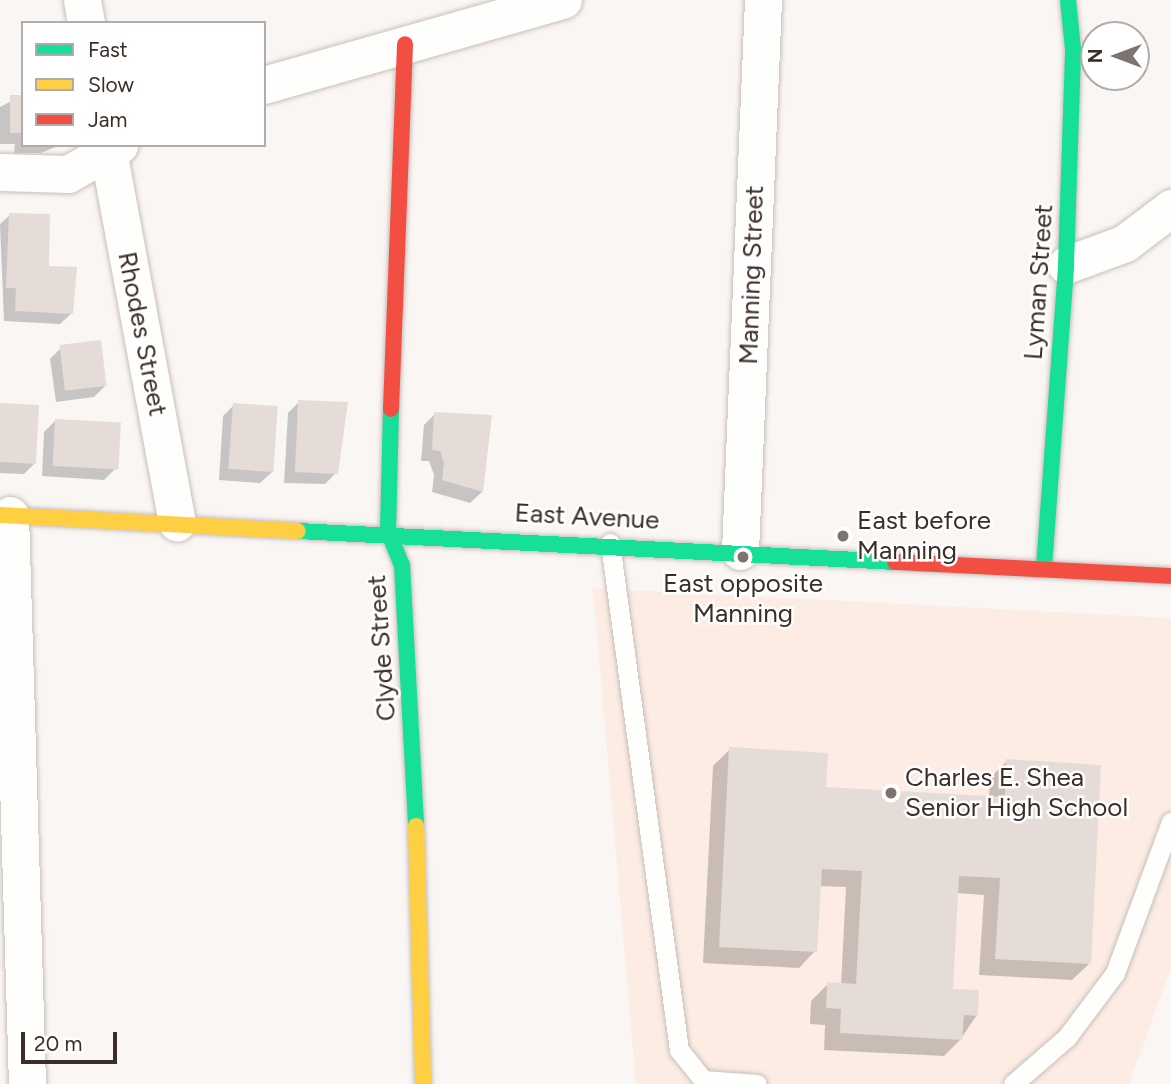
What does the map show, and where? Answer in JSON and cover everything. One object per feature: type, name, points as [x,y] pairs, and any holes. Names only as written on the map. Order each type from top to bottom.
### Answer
[{"type":"street","points":[[82,0],[86,21]]},
{"type":"street","points":[[266,84],[563,0]]},
{"type":"street","name":"Manning Street","points":[[740,551],[763,0]]},
{"type":"street","name":"Lyman Street","points":[[1044,567],[1066,265],[1073,49],[1068,0]]},
{"type":"street","name":"Clyde Street","points":[[405,44],[388,531],[402,565],[406,620],[423,1084]]},
{"type":"street","points":[[0,172],[68,174],[112,148]]},
{"type":"street","name":"Rhodes Street","points":[[112,148],[177,523]]},
{"type":"street","points":[[1066,265],[1125,243],[1171,208]]},
{"type":"street","points":[[5,515],[6,602],[27,1084]]},
{"type":"street","name":"East Avenue","points":[[5,515],[388,531],[1171,576]]},
{"type":"lane","points":[[610,543],[680,1050],[703,1080],[757,1084]]},
{"type":"lane","points":[[1013,1084],[1067,1037],[1115,973],[1171,822]]},
{"type":"shaded area","name":"Charles E. Shea Senior High School","points":[[593,588],[1171,618],[1171,968],[1129,1084],[636,1084]]},
{"type":"building","points":[[10,95],[21,95],[21,133],[10,133]]},
{"type":"building","points":[[9,213],[50,214],[49,266],[77,267],[73,314],[15,311],[16,288],[6,288]]},
{"type":"building","points":[[101,340],[107,386],[65,391],[59,345]]},
{"type":"building","points":[[298,400],[348,402],[338,474],[295,472]]},
{"type":"building","points":[[0,403],[39,405],[36,464],[0,462]]},
{"type":"building","points":[[233,403],[278,406],[273,472],[228,469]]},
{"type":"building","points":[[434,412],[492,415],[483,492],[442,480],[444,463],[440,451],[432,450]]},
{"type":"building","points":[[55,419],[121,422],[118,469],[53,466]]},
{"type":"building","points":[[729,747],[828,753],[826,787],[1005,797],[1006,759],[1101,765],[1091,964],[995,959],[1000,878],[959,876],[953,989],[979,990],[978,1016],[964,1015],[962,1040],[840,1033],[841,1009],[826,1008],[827,982],[856,984],[862,871],[822,869],[817,952],[719,947]]},
{"type":"traffic: fast","points":[[1044,567],[1066,265],[1073,49],[1068,0]]},
{"type":"traffic: fast","points":[[391,409],[388,531],[402,565],[416,826]]},
{"type":"traffic: fast","points":[[298,531],[895,562]]},
{"type":"traffic: slow","points":[[0,515],[298,531]]},
{"type":"traffic: slow","points":[[416,826],[423,1084]]},
{"type":"traffic: jam","points":[[391,409],[405,44]]},
{"type":"traffic: jam","points":[[895,562],[1171,576]]},
{"type":"place","name":"East before Manning","points":[[843,536]]},
{"type":"place","name":"East opposite Manning","points":[[743,557]]},
{"type":"place","name":"Charles E. Shea Senior High School","points":[[891,793]]}]
